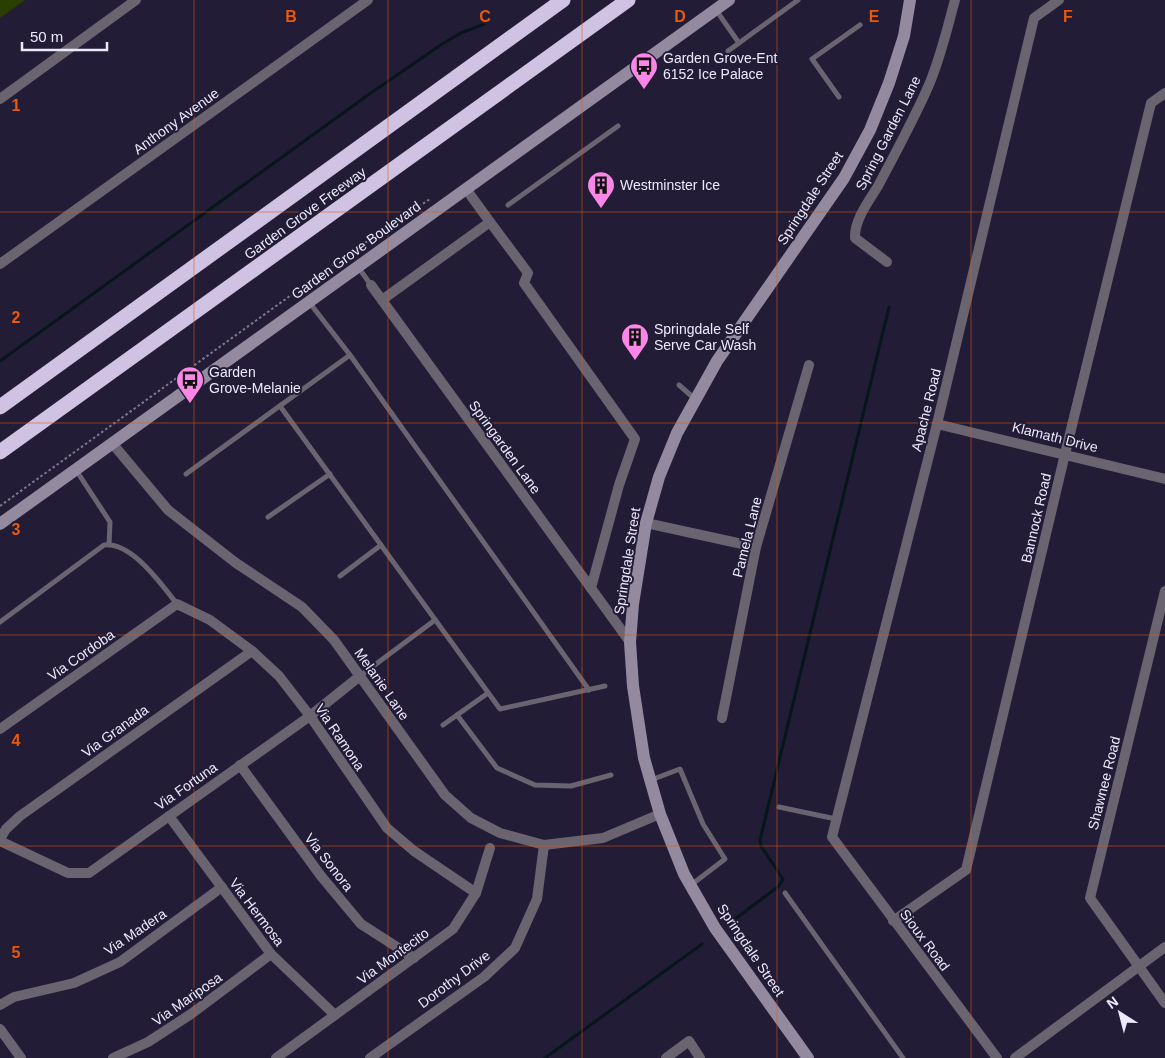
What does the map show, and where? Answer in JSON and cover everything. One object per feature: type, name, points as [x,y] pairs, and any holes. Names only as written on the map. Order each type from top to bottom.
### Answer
[{"type":"highway","name":"Garden Grove Freeway","points":[[0,407],[563,0]]},
{"type":"highway","name":"Garden Grove Freeway","points":[[0,452],[628,0]]},
{"type":"main road","name":"Garden Grove Boulevard","points":[[0,524],[729,0]]},
{"type":"main road","name":"Springdale Street","points":[[808,1058],[715,928],[684,874],[660,814],[644,758],[634,695],[630,642],[633,604],[646,523],[659,477],[677,434],[717,361],[814,223],[844,178],[866,138],[889,83],[904,36],[910,0]]},
{"type":"street","points":[[0,99],[136,0]]},
{"type":"street","name":"Spring Garden Lane","points":[[888,262],[855,238],[855,232],[860,218],[928,86],[946,36],[955,0]]},
{"type":"street","name":"Apache Road","points":[[832,837],[937,424],[1034,18],[1059,0]]},
{"type":"street","name":"Anthony Avenue","points":[[0,264],[362,2]]},
{"type":"street","name":"Bannock Road","points":[[893,922],[966,870],[1150,103],[1165,93]]},
{"type":"street","points":[[466,189],[528,273],[524,283],[634,439],[590,588]]},
{"type":"street","points":[[382,300],[490,222]]},
{"type":"street","name":"Springarden Lane","points":[[371,285],[630,642]]},
{"type":"street","name":"Pamela Lane","points":[[722,718],[756,547],[809,365]]},
{"type":"street","name":"Klamath Drive","points":[[937,424],[1165,479]]},
{"type":"street","name":"Melanie Lane","points":[[112,443],[168,510],[236,562],[302,607],[334,640],[445,795],[472,818],[500,833],[544,845],[603,838],[660,814]]},
{"type":"street","points":[[646,523],[756,547]]},
{"type":"street","name":"Shawnee Road","points":[[1165,591],[1090,898],[1165,1003]]},
{"type":"street","name":"Via Ramona","points":[[177,604],[210,620],[252,650],[279,676],[310,716],[387,828],[414,851],[476,893]]},
{"type":"street","name":"Via Cordoba","points":[[0,729],[177,604]]},
{"type":"street","name":"Via Granada","points":[[0,840],[6,829],[20,816],[252,650]]},
{"type":"street","name":"Via Fortuna","points":[[0,840],[61,870],[78,874],[88,873],[310,716],[360,676]]},
{"type":"street","name":"Via Sonora","points":[[240,765],[321,876],[362,924],[414,958]]},
{"type":"street","name":"Via Hermosa","points":[[169,816],[272,954],[334,1016]]},
{"type":"street","name":"Sioux Road","points":[[832,837],[893,922],[997,1058]]},
{"type":"street","name":"Dorothy Drive","points":[[370,1058],[484,977],[515,948],[537,898],[544,845]]},
{"type":"street","name":"Via Montecito","points":[[276,1058],[453,929],[476,893],[490,848]]},
{"type":"street","name":"Via Madera","points":[[0,1005],[14,997],[74,983],[120,962],[222,887]]},
{"type":"street","points":[[1015,1058],[1165,947]]},
{"type":"street","name":"Via Mariposa","points":[[113,1058],[148,1042],[191,1014],[272,954]]},
{"type":"street","points":[[0,1029],[21,1058]]},
{"type":"street","points":[[666,1058],[689,1041],[700,1058]]},
{"type":"lane","points":[[728,51],[798,0]]},
{"type":"lane","points":[[716,10],[740,43]]},
{"type":"lane","points":[[839,97],[812,59],[860,25]]},
{"type":"lane","points":[[508,206],[618,126]]},
{"type":"lane","name":"Springarden Lane","points":[[358,267],[371,285]]},
{"type":"lane","points":[[309,302],[350,355],[589,690]]},
{"type":"lane","points":[[186,474],[350,355]]},
{"type":"lane","points":[[679,385],[696,400]]},
{"type":"lane","points":[[280,406],[500,709],[606,686]]},
{"type":"lane","points":[[75,469],[110,522],[110,545]]},
{"type":"lane","points":[[268,517],[330,474]]},
{"type":"lane","points":[[0,622],[104,545],[114,544],[146,565],[177,604]]},
{"type":"lane","points":[[340,576],[381,545]]},
{"type":"lane","points":[[360,676],[435,620]]},
{"type":"lane","points":[[444,725],[488,693]]},
{"type":"lane","points":[[457,715],[497,768],[535,785],[572,786],[611,775]]},
{"type":"lane","points":[[650,780],[680,769],[703,824],[725,859],[691,885]]},
{"type":"lane","points":[[779,808],[836,819]]},
{"type":"lane","points":[[785,893],[903,1058]]},
{"type":"path","points":[[0,506],[341,259],[432,198]]},
{"type":"green space","points":[[0,0],[25,0],[0,18]]},
{"type":"waterway","points":[[0,361],[368,95],[442,44],[461,33],[484,24]]},
{"type":"waterway","points":[[735,919],[779,886],[783,879],[761,846],[760,840],[889,307]]},
{"type":"waterway","points":[[545,1058],[702,944]]},
{"type":"place","name":"Garden Grove-Ent 6152 Ice Palace","points":[[644,90]]},
{"type":"place","name":"Westminster Ice","points":[[601,209]]},
{"type":"place","name":"Springdale Self Serve Car Wash","points":[[635,361]]},
{"type":"place","name":"Garden Grove-Melanie","points":[[190,404]]}]
